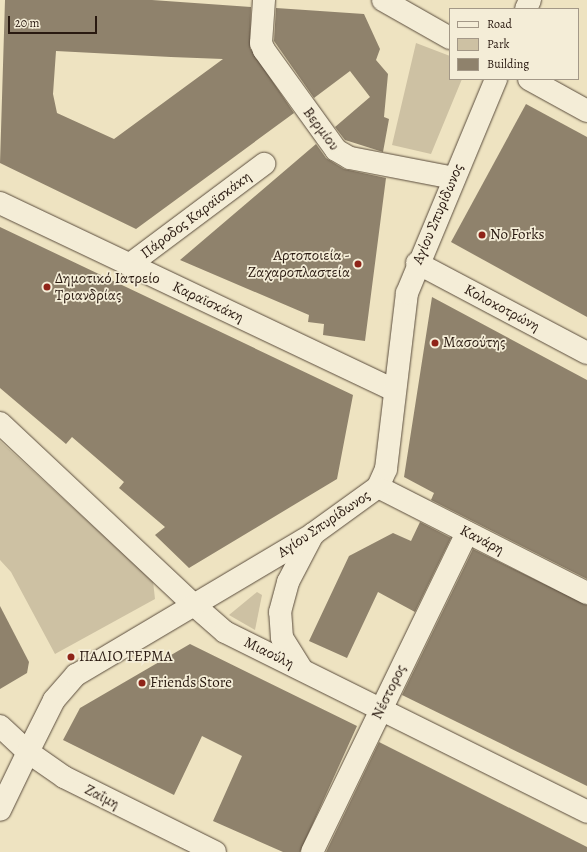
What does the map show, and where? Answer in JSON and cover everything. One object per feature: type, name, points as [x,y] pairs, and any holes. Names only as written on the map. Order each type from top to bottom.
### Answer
[{"type":"street","name":"Βερμίου","points":[[264,0],[261,43],[264,50],[336,150],[350,158],[454,178]]},
{"type":"street","points":[[382,0],[449,37]]},
{"type":"street","name":"Αγίου Σπυρίδωνος","points":[[0,810],[54,700],[76,675],[313,534],[378,487],[386,469],[394,390],[407,293],[417,263],[496,80]]},
{"type":"street","points":[[531,80],[587,111]]},
{"type":"street","name":"Πάροδος Καραϊσκάκη","points":[[129,265],[264,164]]},
{"type":"street","name":"Καραϊσκάκη","points":[[0,203],[394,390]]},
{"type":"street","name":"Κολοκοτρώνη","points":[[417,263],[587,353]]},
{"type":"street","name":"Μιαούλη","points":[[0,423],[194,605],[225,632],[381,708],[587,812]]},
{"type":"street","name":"Κανάρη","points":[[378,487],[587,593]]},
{"type":"street","name":"Νέστορος","points":[[312,852],[467,532]]},
{"type":"street","points":[[302,669],[282,638],[280,612],[288,582],[313,534]]},
{"type":"street","name":"Ζαΐμη","points":[[0,726],[28,752],[64,777],[214,852]]},
{"type":"green space","points":[[416,43],[449,56],[449,80],[462,80],[431,154],[392,145]]},
{"type":"green space","points":[[0,441],[153,581],[155,599],[55,654],[11,572],[0,560]]},
{"type":"green space","points":[[257,592],[262,595],[255,630],[229,615]]},
{"type":"building","points":[[5,0],[152,0],[251,7],[250,48],[294,113],[136,229],[0,163]],"holes":[[[56,51],[223,59],[114,139],[57,113],[53,94]]]},
{"type":"building","points":[[276,8],[364,14],[380,49],[376,60],[388,74],[384,117],[389,119],[383,152],[345,140],[335,127],[370,97],[350,71],[314,98],[274,41]]},
{"type":"building","points":[[526,104],[587,137],[587,317],[451,242]]},
{"type":"building","points":[[316,144],[326,158],[344,169],[386,178],[365,341],[323,335],[324,324],[308,322],[309,315],[180,260]]},
{"type":"building","points":[[0,227],[353,395],[337,479],[189,568],[155,535],[165,527],[119,488],[124,482],[72,437],[66,444],[0,388]]},
{"type":"building","points":[[432,297],[587,380],[587,579],[431,500],[434,493],[404,477]]},
{"type":"building","points":[[420,522],[451,538],[415,612],[378,592],[347,658],[309,641],[349,556],[393,533],[411,541]]},
{"type":"building","points":[[473,549],[587,605],[587,786],[402,695]]},
{"type":"building","points":[[0,606],[29,662],[27,673],[0,689]]},
{"type":"building","points":[[190,644],[357,726],[300,852],[283,852],[213,821],[242,756],[202,736],[174,795],[63,740],[80,708]]},
{"type":"building","points":[[379,742],[587,847],[587,852],[326,852]]},
{"type":"place","name":"No Forks","points":[[482,235]]},
{"type":"place","name":"Αρτοποιεία - Ζαχαροπλαστεία","points":[[358,264]]},
{"type":"place","name":"Δημοτικό Ιατρείο Τριανδρίας","points":[[47,287]]},
{"type":"place","name":"Μασούτης","points":[[435,343]]},
{"type":"place","name":"ΠΑΛΙΟ ΤΕΡΜΑ","points":[[71,657]]},
{"type":"place","name":"Friends Store","points":[[142,683]]}]
